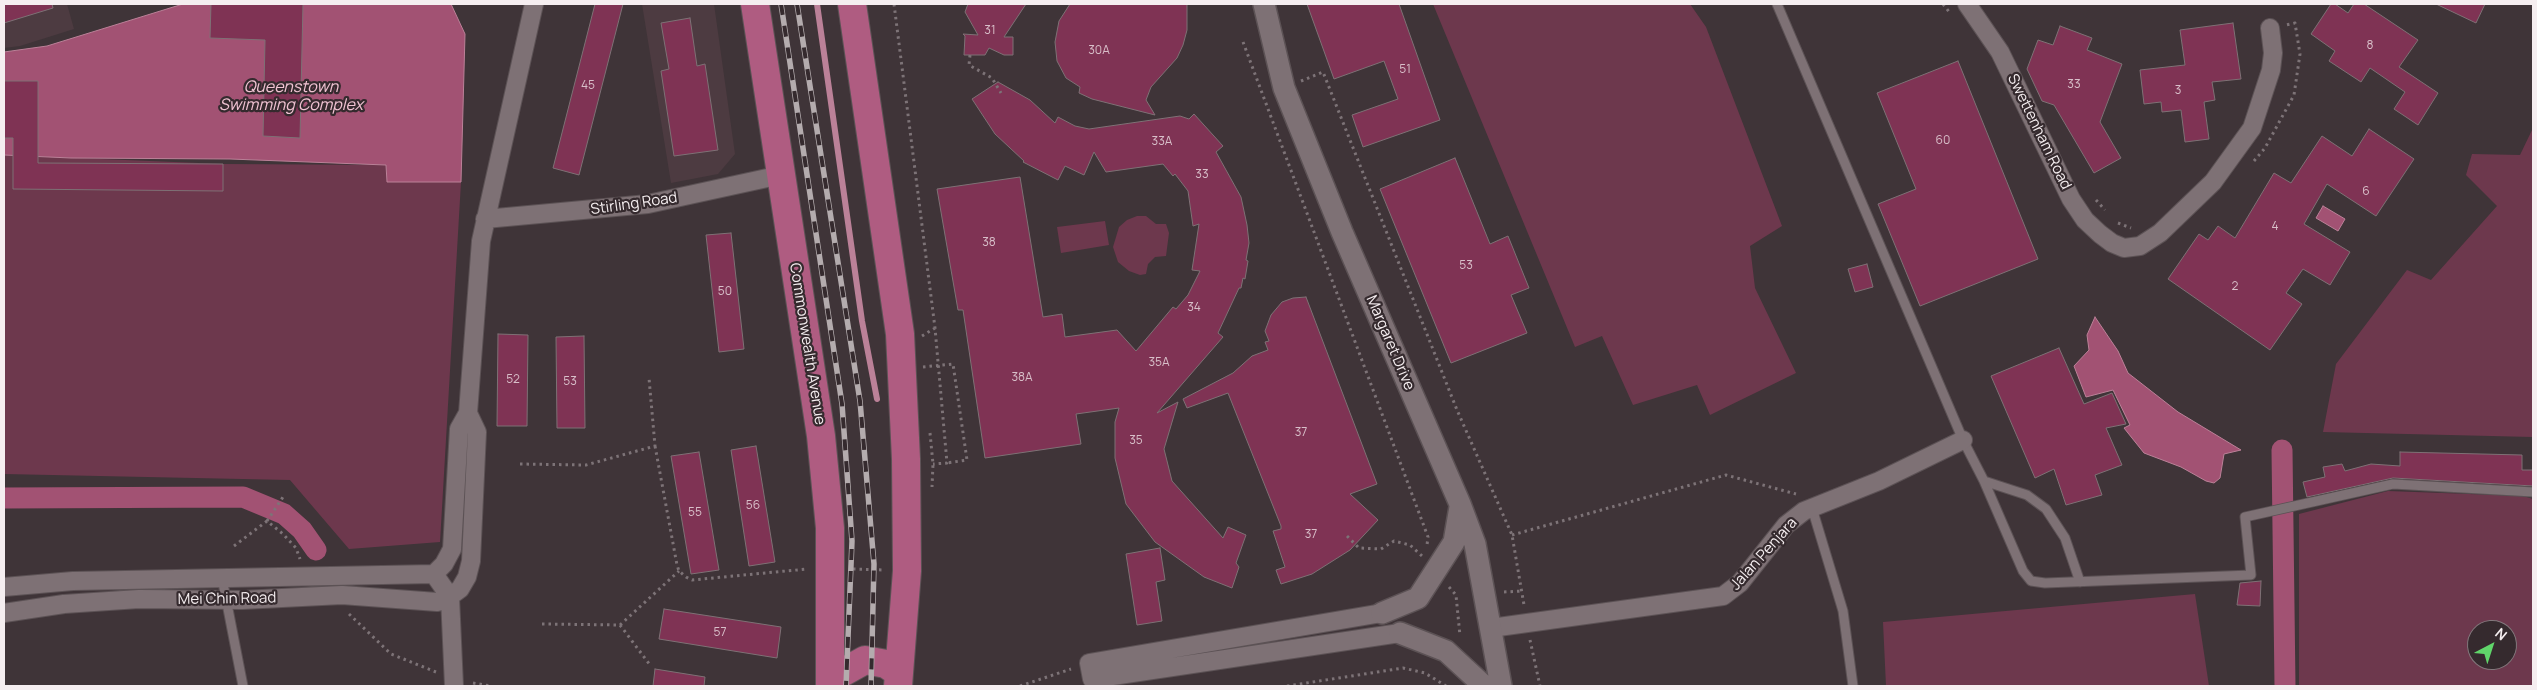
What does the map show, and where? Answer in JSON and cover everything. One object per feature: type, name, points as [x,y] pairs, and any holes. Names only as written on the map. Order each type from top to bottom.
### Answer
[{"type":"main road","name":"Commonwealth Avenue","points":[[755,4],[821,436],[830,528],[819,569],[831,683]]},
{"type":"main road","points":[[852,4],[900,334],[906,458],[907,571],[898,680]]},
{"type":"main road","points":[[831,683],[865,660],[886,664],[898,680]]},
{"type":"street","points":[[454,683],[450,596],[434,574],[444,564],[452,549],[459,429],[468,413],[481,241],[534,4]]},
{"type":"street","name":"Margaret Drive","points":[[1264,4],[1284,88],[1342,232],[1460,504],[1475,544],[1502,686]]},
{"type":"street","name":"Swettenham Road","points":[[1967,4],[2000,52],[2071,199],[2086,220],[2100,234],[2112,243],[2124,248],[2140,246],[2160,233],[2213,182],[2252,128],[2271,70],[2273,53],[2270,28]]},
{"type":"street","name":"Stirling Road","points":[[485,219],[648,204],[781,175]]},
{"type":"street","points":[[450,596],[460,589],[467,577],[471,561],[477,432],[468,413]]},
{"type":"street","name":"Jalan Penjara","points":[[1491,628],[1723,596],[1740,583],[1786,525],[1817,507],[1880,481],[1963,440]]},
{"type":"street","points":[[1460,504],[1454,542],[1418,598],[1382,613],[1089,663],[1092,678],[1400,633],[1446,652],[1484,686]]},
{"type":"street","name":"Mei Chin Road","points":[[4,588],[73,581],[434,574]]},
{"type":"street","name":"Mei Chin Road","points":[[4,613],[64,604],[139,600],[224,600],[342,595],[438,602],[450,596]]},
{"type":"lane","points":[[1777,4],[1963,440],[1984,480],[2022,570],[2031,581],[2045,583],[2252,575],[2245,518],[2393,484],[2533,492]]},
{"type":"lane","points":[[1984,480],[2027,495],[2046,509],[2065,538],[2080,582]]},
{"type":"lane","points":[[1817,507],[1843,611],[1853,686]]},
{"type":"lane","points":[[222,578],[224,600],[243,686]]},
{"type":"path","points":[[894,4],[934,328],[947,462]]},
{"type":"path","points":[[1943,4],[1954,20]]},
{"type":"path","points":[[2252,162],[2265,148],[2294,95],[2300,54],[2295,23],[2270,28]]},
{"type":"path","points":[[1243,42],[1428,537],[1424,558],[1410,545],[1394,541],[1381,549],[1359,548],[1347,536]]},
{"type":"path","points":[[970,55],[969,65],[992,78],[1001,93]]},
{"type":"path","points":[[1262,94],[1284,88],[1323,72],[1457,410],[1512,535],[1540,686]]},
{"type":"path","points":[[2095,199],[2107,213]]},
{"type":"path","points":[[2113,220],[2136,229]]},
{"type":"path","points":[[923,367],[953,364],[966,460],[934,464]]},
{"type":"path","points":[[649,378],[655,446],[679,571],[692,580],[819,569],[907,571]]},
{"type":"path","points":[[520,464],[586,465],[655,446]]},
{"type":"path","points":[[1512,535],[1726,475],[1800,496],[1817,507]]},
{"type":"path","points":[[234,546],[268,522],[283,497]]},
{"type":"path","points":[[268,522],[296,548],[301,560],[310,560]]},
{"type":"path","points":[[542,624],[620,625],[679,571]]},
{"type":"path","points":[[1436,572],[1456,594],[1462,666]]},
{"type":"path","points":[[345,610],[391,654],[454,683],[491,686]]},
{"type":"path","points":[[620,625],[650,664]]},
{"type":"path","points":[[1287,686],[1403,668],[1425,673],[1446,686]]},
{"type":"shaded area","points":[[4,4],[67,4],[74,29],[20,46],[4,48]]},
{"type":"shaded area","points":[[642,4],[714,4],[735,154],[718,174],[671,183]]},
{"type":"shaded area","points":[[1433,4],[1690,4],[1706,27],[1782,226],[1750,246],[1755,288],[1796,373],[1710,415],[1697,385],[1633,405],[1602,336],[1575,347]]},
{"type":"shaded area","points":[[2533,128],[2533,437],[2323,432],[2336,364],[2407,270],[2431,280],[2497,206],[2466,175],[2472,154],[2520,155]]},
{"type":"shaded area","points":[[4,155],[223,164],[386,165],[387,182],[461,182],[440,542],[349,549],[290,480],[4,474]]},
{"type":"shaded area","points":[[1137,216],[1146,216],[1156,224],[1166,224],[1169,233],[1166,256],[1155,257],[1148,264],[1146,274],[1140,275],[1129,271],[1118,262],[1113,247],[1119,227],[1127,220]]},
{"type":"shaded area","points":[[1105,221],[1109,245],[1061,253],[1057,227]]},
{"type":"shaded area","points":[[2388,491],[2523,496],[2533,499],[2533,686],[2299,686],[2299,514]]},
{"type":"shaded area","points":[[2195,594],[2209,686],[1886,686],[1883,622]]},
{"type":"water","name":"Queenstown Swimming Complex","points":[[183,4],[451,4],[465,34],[461,182],[387,182],[386,165],[230,159],[71,158],[4,155],[4,52],[47,46]]},
{"type":"water","points":[[2323,206],[2345,219],[2338,231],[2316,218]]},
{"type":"water","points":[[2095,317],[2118,351],[2128,373],[2178,412],[2241,450],[2224,454],[2220,478],[2214,483],[2206,481],[2181,467],[2144,453],[2124,428],[2130,425],[2113,390],[2086,397],[2074,366],[2089,350],[2087,335]]},
{"type":"building","points":[[4,4],[52,4],[53,8],[4,23]]},
{"type":"building","points":[[211,4],[303,4],[300,138],[263,136],[265,40],[210,38]]},
{"type":"building","points":[[595,4],[623,4],[579,175],[553,168]]},
{"type":"building","points":[[968,4],[1026,4],[1004,37],[1013,37],[1013,55],[1004,55],[989,48],[985,55],[964,55],[965,36],[963,34],[978,35],[965,12]]},
{"type":"building","points":[[1070,4],[1187,4],[1187,30],[1183,45],[1177,58],[1151,87],[1146,100],[1155,115],[1092,99],[1079,93],[1080,87],[1066,78],[1057,61],[1055,42],[1059,21]]},
{"type":"building","points":[[1307,4],[1399,4],[1440,120],[1363,147],[1352,115],[1398,99],[1384,61],[1334,79]]},
{"type":"building","points":[[2331,4],[2335,4],[2348,13],[2354,4],[2364,4],[2418,40],[2399,67],[2438,93],[2418,125],[2394,109],[2405,92],[2370,68],[2361,82],[2329,61],[2335,51],[2311,34]]},
{"type":"building","points":[[2436,4],[2485,4],[2476,23]]},
{"type":"building","points":[[690,18],[697,66],[705,64],[718,150],[674,156],[661,71],[669,69],[661,23]]},
{"type":"building","points":[[2233,23],[2241,79],[2212,82],[2215,100],[2204,102],[2209,139],[2185,142],[2181,110],[2162,112],[2161,102],[2144,104],[2140,70],[2185,65],[2180,30]]},
{"type":"building","points":[[2060,26],[2092,38],[2087,50],[2122,64],[2100,122],[2121,158],[2094,173],[2054,105],[2042,101],[2027,69],[2038,40],[2053,45]]},
{"type":"building","points":[[1958,61],[2038,259],[1920,306],[1878,204],[1916,189],[1877,93]]},
{"type":"building","points":[[4,81],[38,81],[38,163],[223,164],[223,191],[13,189],[13,138],[4,138]]},
{"type":"building","points":[[998,82],[1030,100],[1055,123],[1058,117],[1075,126],[1089,129],[1180,116],[1189,119],[1194,114],[1223,146],[1216,152],[1241,197],[1247,225],[1249,243],[1245,279],[1243,278],[1241,288],[1239,288],[1218,333],[1223,337],[1157,413],[1178,402],[1164,449],[1172,481],[1223,538],[1228,527],[1246,535],[1236,563],[1239,567],[1232,588],[1204,577],[1155,542],[1126,504],[1115,458],[1115,422],[1119,408],[1076,414],[1081,444],[985,458],[963,310],[958,310],[937,189],[1020,177],[1043,317],[1062,314],[1065,337],[1117,330],[1136,351],[1173,307],[1176,309],[1188,295],[1200,271],[1192,270],[1199,224],[1193,226],[1188,191],[1175,174],[1173,176],[1163,164],[1106,172],[1094,152],[1084,175],[1065,166],[1058,180],[1023,162],[995,134],[972,99]]},
{"type":"building","points":[[2369,129],[2414,159],[2376,216],[2327,184],[2304,224],[2350,252],[2330,285],[2303,269],[2286,293],[2302,304],[2270,350],[2168,279],[2199,234],[2208,240],[2218,226],[2235,238],[2274,173],[2291,183],[2322,136],[2352,156]]},
{"type":"building","points":[[1455,158],[1490,244],[1508,236],[1529,288],[1511,295],[1527,333],[1451,363],[1380,189]]},
{"type":"building","points":[[731,233],[744,349],[719,352],[706,235]]},
{"type":"building","points":[[1867,264],[1873,287],[1855,292],[1848,269]]},
{"type":"building","points":[[1306,297],[1377,484],[1350,494],[1378,520],[1350,550],[1312,574],[1281,584],[1276,570],[1285,567],[1273,531],[1281,529],[1281,526],[1228,393],[1187,408],[1183,399],[1233,373],[1252,356],[1268,350],[1265,342],[1269,341],[1265,331],[1271,315],[1282,302],[1293,298]]},
{"type":"building","points":[[498,334],[528,335],[527,426],[497,426]]},
{"type":"building","points":[[584,336],[585,428],[557,428],[556,337]]},
{"type":"building","points":[[2059,348],[2084,404],[2112,393],[2126,424],[2106,428],[2122,465],[2095,475],[2102,495],[2066,505],[2054,469],[2035,478],[1991,376]]},
{"type":"building","points":[[756,446],[775,562],[749,566],[731,450]]},
{"type":"building","points":[[699,452],[719,570],[691,574],[671,456]]},
{"type":"building","points":[[2400,452],[2522,455],[2522,470],[2533,470],[2533,486],[2393,478],[2307,497],[2303,482],[2325,477],[2323,467],[2342,464],[2345,471],[2371,464],[2400,466]]},
{"type":"building","points":[[1160,548],[1165,580],[1156,582],[1162,621],[1137,625],[1126,554]]},
{"type":"building","points":[[2261,581],[2260,606],[2237,605],[2240,583]]},
{"type":"building","points":[[664,609],[781,627],[777,658],[659,639]]},
{"type":"building","points":[[655,669],[705,677],[704,686],[653,686]]},
{"type":"waterway","points":[[817,4],[862,321],[877,399]]},
{"type":"waterway","points":[[2282,450],[2285,686]]},
{"type":"waterway","points":[[4,498],[243,497],[284,514],[302,530],[316,550]]},
{"type":"railway","points":[[781,4],[842,404],[852,541],[846,686]]},
{"type":"railway","points":[[797,4],[860,401],[874,564],[871,686]]}]
